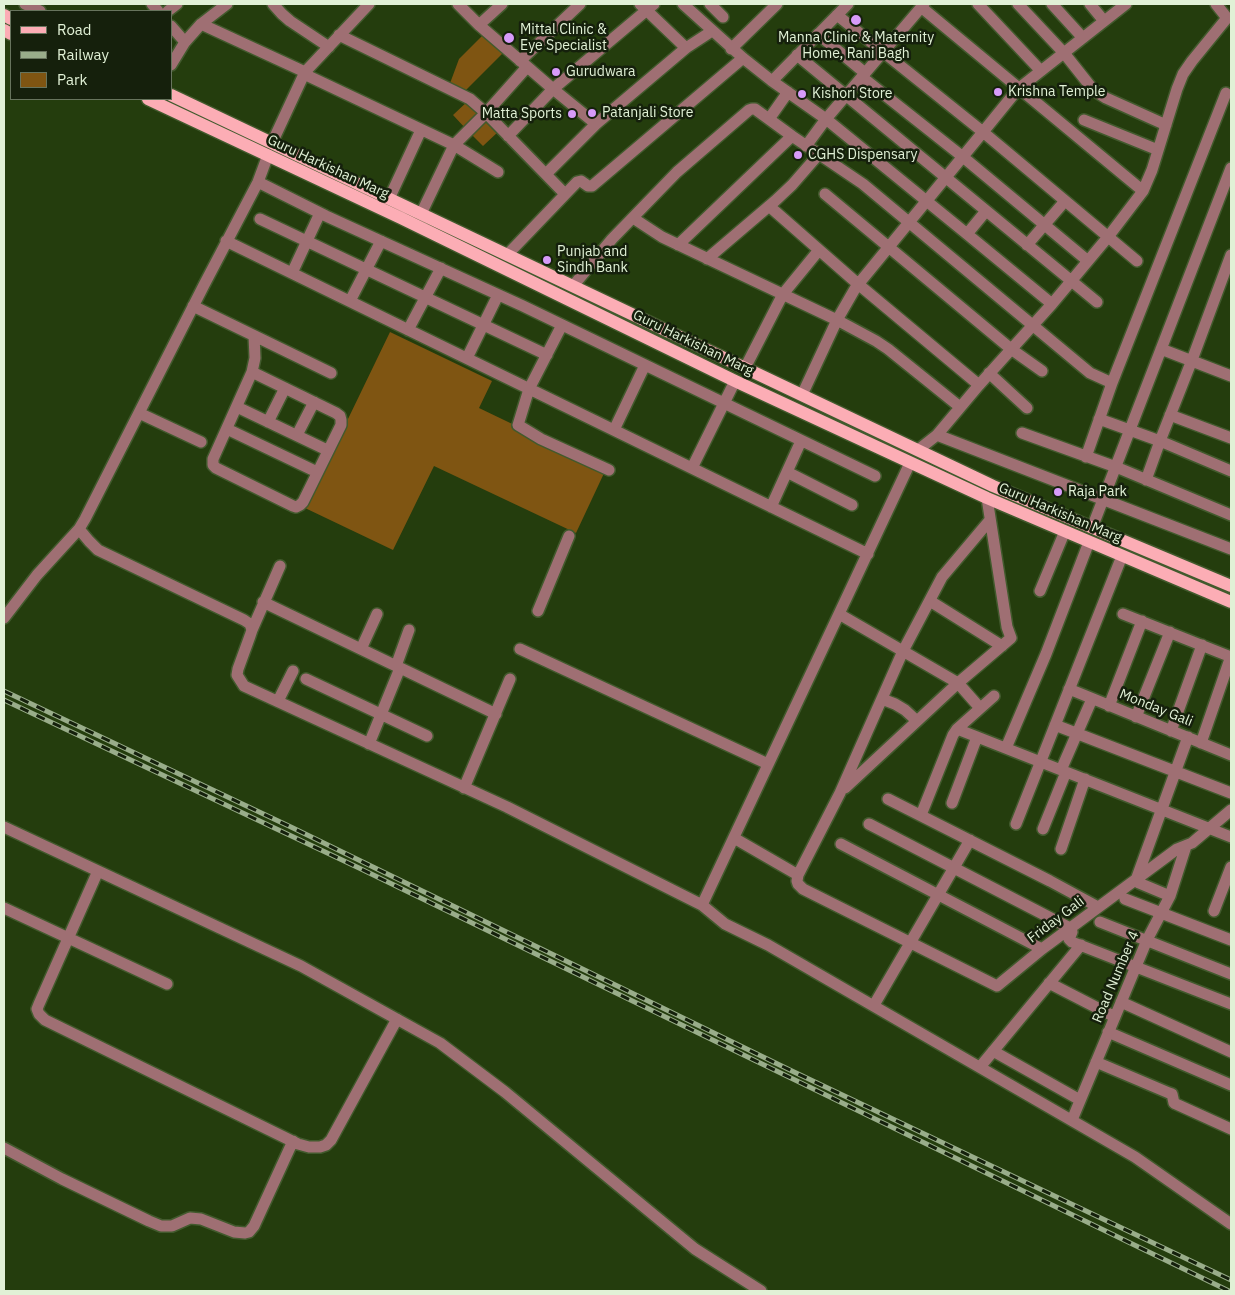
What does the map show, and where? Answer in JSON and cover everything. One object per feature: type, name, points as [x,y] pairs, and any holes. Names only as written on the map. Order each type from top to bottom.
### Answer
[{"type":"main road","name":"Guru Harkishan Marg","points":[[172,96],[410,222],[735,380],[987,498],[1231,602]]},
{"type":"main road","name":"Guru Harkishan Marg","points":[[163,102],[389,198],[994,486],[1231,586]]},
{"type":"main road","points":[[898,457],[905,444]]},
{"type":"main road","points":[[914,465],[921,452]]},
{"type":"street","points":[[25,4],[38,10]]},
{"type":"street","points":[[172,64],[186,42],[201,24],[227,4]]},
{"type":"street","points":[[274,4],[290,21],[329,46]]},
{"type":"street","points":[[4,618],[37,575],[79,529],[85,519],[226,241],[258,182],[270,149],[305,73],[369,4]]},
{"type":"street","points":[[458,4],[479,25],[596,124]]},
{"type":"street","points":[[479,25],[502,4]]},
{"type":"street","points":[[421,214],[454,144],[486,113],[524,64],[580,4]]},
{"type":"street","points":[[683,4],[742,58],[826,119],[1052,304]]},
{"type":"street","points":[[710,4],[723,17]]},
{"type":"street","points":[[731,49],[777,4]]},
{"type":"street","points":[[772,81],[848,4]]},
{"type":"street","points":[[978,4],[1041,71]]},
{"type":"street","points":[[1018,4],[1098,93],[1166,125]]},
{"type":"street","points":[[1052,4],[1083,38]]},
{"type":"street","points":[[1090,4],[1104,21]]},
{"type":"street","points":[[802,395],[837,320],[858,284],[1018,89],[1126,4]]},
{"type":"street","points":[[921,452],[1052,304],[1108,237],[1143,191],[1152,170],[1177,89],[1184,74],[1192,62],[1229,22],[1216,4]]},
{"type":"street","points":[[508,136],[553,89],[647,6],[686,48]]},
{"type":"street","points":[[806,146],[826,119],[923,6],[1018,89],[1143,191]]},
{"type":"street","points":[[837,15],[983,132],[1137,261]]},
{"type":"street","points":[[201,24],[454,144],[498,172]]},
{"type":"street","points":[[172,27],[186,42]]},
{"type":"street","points":[[546,174],[596,124],[686,48],[712,31]]},
{"type":"street","points":[[818,34],[863,75],[1088,261]]},
{"type":"street","points":[[339,35],[474,103],[565,194]]},
{"type":"street","points":[[797,55],[1097,302]]},
{"type":"street","points":[[507,255],[579,181],[584,182],[589,187],[592,186],[742,58]]},
{"type":"street","points":[[769,119],[788,92]]},
{"type":"street","points":[[1086,456],[1112,383],[1226,93]]},
{"type":"street","points":[[573,286],[612,239],[676,172],[749,110],[755,109],[863,184],[1090,373],[1112,383]]},
{"type":"street","points":[[1084,120],[1158,150]]},
{"type":"street","points":[[389,198],[421,130]]},
{"type":"street","points":[[678,245],[792,136]]},
{"type":"street","points":[[707,259],[792,185],[819,154]]},
{"type":"street","points":[[1092,528],[1231,168]]},
{"type":"street","points":[[258,182],[320,213],[646,365],[875,476]]},
{"type":"street","points":[[825,194],[1011,349],[1042,371]]},
{"type":"street","points":[[1027,245],[1065,201]]},
{"type":"street","points":[[769,206],[858,284],[979,385]]},
{"type":"street","points":[[967,234],[986,211]]},
{"type":"street","points":[[292,273],[320,213]]},
{"type":"street","points":[[633,218],[662,237],[837,320],[888,349],[960,407]]},
{"type":"street","points":[[260,219],[547,355]]},
{"type":"street","points":[[226,241],[868,554]]},
{"type":"street","points":[[350,301],[381,241]]},
{"type":"street","points":[[745,368],[783,294],[819,250]]},
{"type":"street","points":[[1146,480],[1231,255]]},
{"type":"street","points":[[408,330],[441,268]]},
{"type":"street","points":[[467,358],[498,295]]},
{"type":"street","points":[[193,306],[331,373]]},
{"type":"street","points":[[562,325],[529,389],[518,425],[541,440],[609,470]]},
{"type":"street","points":[[252,372],[340,416],[340,425],[300,505],[292,506],[213,465],[213,459],[252,372],[255,358],[254,336]]},
{"type":"street","points":[[1161,349],[1231,376]]},
{"type":"street","points":[[614,430],[646,365]]},
{"type":"street","points":[[990,373],[1027,408]]},
{"type":"street","points":[[692,468],[735,380]]},
{"type":"street","points":[[268,422],[285,388]]},
{"type":"street","points":[[297,435],[314,402]]},
{"type":"street","points":[[237,406],[327,450]]},
{"type":"street","points":[[139,413],[201,442]]},
{"type":"street","points":[[1170,415],[1231,438]]},
{"type":"street","points":[[1100,419],[1231,470]]},
{"type":"street","points":[[227,430],[317,472]]},
{"type":"street","points":[[1022,433],[1116,467],[1231,515]]},
{"type":"street","points":[[938,435],[1231,549]]},
{"type":"street","points":[[771,507],[801,441]]},
{"type":"street","points":[[702,905],[839,614],[914,465]]},
{"type":"street","points":[[787,472],[852,505]]},
{"type":"street","points":[[840,793],[958,683],[1011,638],[1007,627],[987,498]]},
{"type":"street","points":[[910,942],[803,889],[797,880],[840,793],[903,651],[942,576],[990,520]]},
{"type":"street","points":[[79,529],[98,550],[244,620],[250,624],[252,630]]},
{"type":"street","points":[[1040,590],[1065,531]]},
{"type":"street","points":[[538,611],[569,536]]},
{"type":"street","points":[[1006,748],[1046,654],[1089,542]]},
{"type":"street","points":[[1016,824],[1122,556]]},
{"type":"street","points":[[280,566],[263,602],[238,669],[237,675],[244,686],[507,807],[702,905],[725,924],[768,945],[874,1005],[1135,1157],[1231,1224]]},
{"type":"street","points":[[930,601],[1002,646]]},
{"type":"street","points":[[263,602],[496,714]]},
{"type":"street","points":[[361,649],[377,614]]},
{"type":"street","points":[[839,614],[958,683],[980,708]]},
{"type":"street","points":[[1123,614],[1231,656],[1226,686],[1201,743]]},
{"type":"street","points":[[1109,706],[1142,621]]},
{"type":"street","points":[[369,744],[382,715],[409,630]]},
{"type":"street","points":[[1136,717],[1170,632]]},
{"type":"street","points":[[1171,730],[1202,645]]},
{"type":"street","points":[[520,649],[768,764]]},
{"type":"street","points":[[278,701],[292,671]]},
{"type":"street","points":[[306,679],[427,736]]},
{"type":"street","points":[[464,788],[510,679]]},
{"type":"street","name":"Monday Gali","points":[[1069,689],[1231,755]]},
{"type":"street","points":[[921,815],[957,729],[994,696]]},
{"type":"street","points":[[882,699],[905,710],[918,721]]},
{"type":"street","points":[[1043,829],[1063,771],[1092,699]]},
{"type":"street","points":[[1055,725],[1231,793]]},
{"type":"street","points":[[957,729],[1231,837]]},
{"type":"street","points":[[952,803],[977,736]]},
{"type":"street","points":[[1170,896],[1136,880],[1188,737]]},
{"type":"street","points":[[1061,849],[1085,779]]},
{"type":"street","points":[[888,799],[1098,907]]},
{"type":"street","name":"Friday Gali","points":[[910,942],[997,986],[1069,928],[1177,849],[1192,843],[1231,810]]},
{"type":"street","points":[[869,824],[1069,928],[1072,932],[1069,937],[1070,940],[1231,1004]]},
{"type":"street","points":[[4,827],[301,966],[440,1043],[512,1098],[695,1249],[761,1291]]},
{"type":"street","points":[[734,838],[798,875]]},
{"type":"street","points":[[874,1005],[970,840]]},
{"type":"street","points":[[840,844],[1042,949]]},
{"type":"street","name":"Road Number 4","points":[[1072,1120],[1147,940],[1170,896],[1186,846]]},
{"type":"street","points":[[1214,910],[1231,867]]},
{"type":"street","points":[[98,871],[37,1009],[45,1020],[293,1141],[309,1147],[320,1147],[326,1145],[331,1140],[397,1019]]},
{"type":"street","points":[[1125,899],[1231,940]]},
{"type":"street","points":[[4,908],[167,984]]},
{"type":"street","points":[[1100,922],[1231,974]]},
{"type":"street","points":[[980,1066],[1081,945]]},
{"type":"street","points":[[1049,983],[1115,1017]]},
{"type":"street","points":[[1121,1002],[1231,1052]]},
{"type":"street","points":[[1108,1032],[1231,1085]]},
{"type":"street","points":[[993,1051],[1080,1100]]},
{"type":"street","points":[[1096,1062],[1172,1094],[1176,1104],[1231,1129]]},
{"type":"street","points":[[4,1148],[62,1179],[160,1226],[172,1226],[190,1218],[201,1219],[234,1232],[244,1233],[249,1232],[254,1226],[293,1141]]},
{"type":"green space","points":[[484,34],[504,52],[463,93],[449,86],[459,59]]},
{"type":"green space","points":[[469,100],[482,114],[466,129],[453,115]]},
{"type":"green space","points":[[485,117],[499,131],[483,146],[469,132]]},
{"type":"green space","points":[[390,332],[492,381],[479,408],[606,469],[576,533],[434,466],[393,550],[305,508]]},
{"type":"railway","points":[[4,691],[293,828],[792,1071],[1231,1280]]},
{"type":"railway","points":[[4,700],[359,868],[1229,1291]]},
{"type":"place","name":"Manna Clinic & Maternity Home, Rani Bagh","points":[[856,20]]},
{"type":"place","name":"Mittal Clinic & Eye Specialist","points":[[509,38]]},
{"type":"place","name":"Gurudwara","points":[[556,72]]},
{"type":"place","name":"Krishna Temple","points":[[998,92]]},
{"type":"place","name":"Kishori Store","points":[[802,94]]},
{"type":"place","name":"Patanjali Store","points":[[592,113]]},
{"type":"place","name":"Matta Sports","points":[[572,114]]},
{"type":"place","name":"CGHS Dispensary","points":[[798,155]]},
{"type":"place","name":"Punjab and Sindh Bank","points":[[547,260]]},
{"type":"place","name":"Raja Park","points":[[1058,492]]}]
